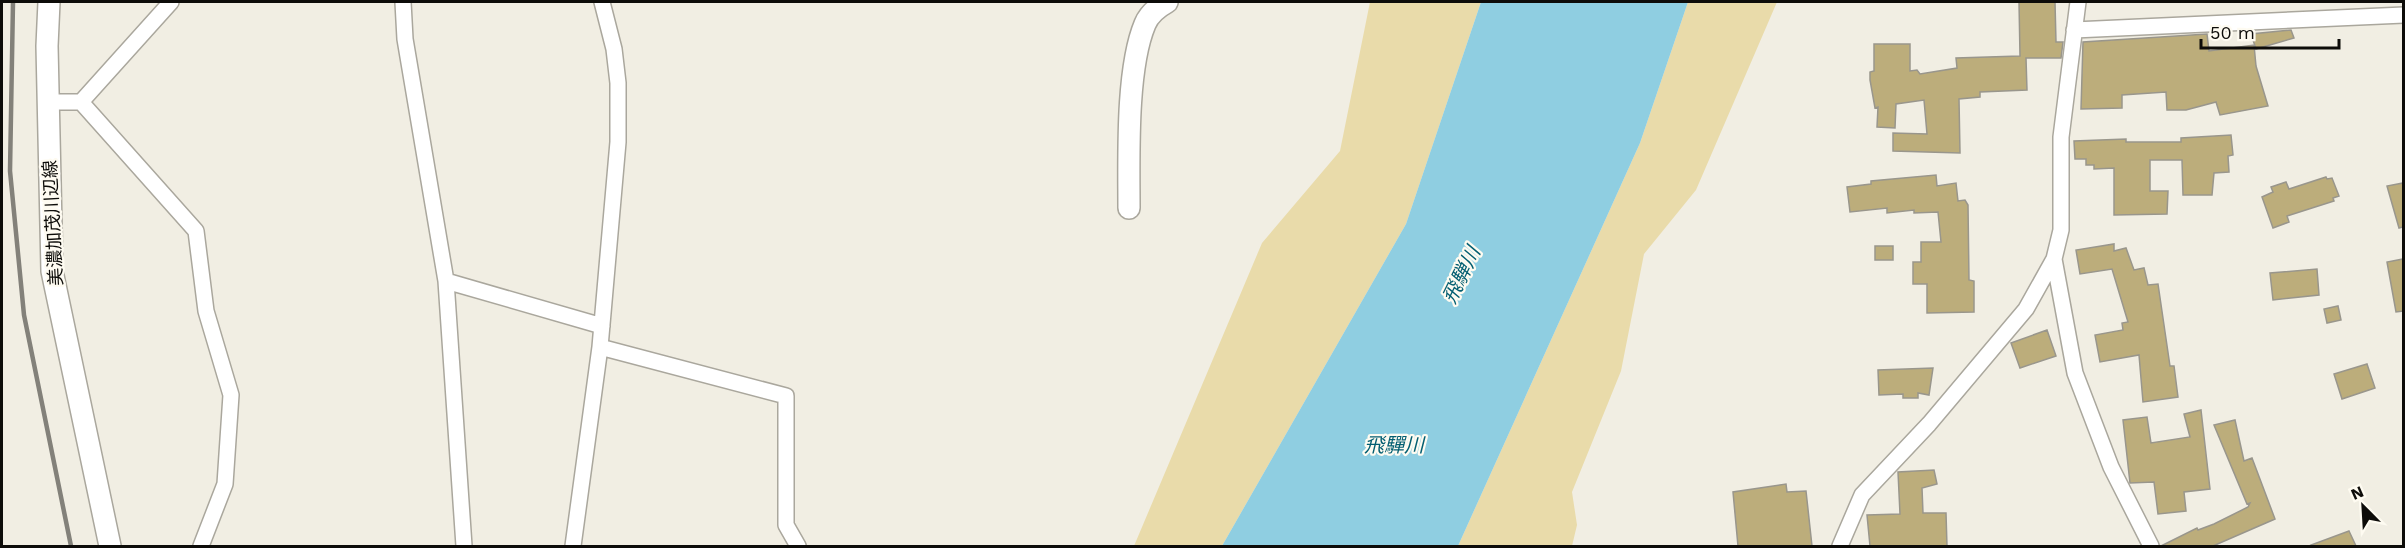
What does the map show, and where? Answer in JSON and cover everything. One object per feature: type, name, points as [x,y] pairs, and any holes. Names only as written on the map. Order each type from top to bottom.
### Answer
[{"type":"main road","name":"美濃加茂川辺線","points":[[49,2],[48,102],[52,271],[110,546]]},
{"type":"main road","points":[[1129,208],[1129,161],[1135,52],[1146,22],[1158,7],[1167,2]]},
{"type":"street","points":[[48,102],[81,102],[171,2]]},
{"type":"street","points":[[403,2],[405,39],[446,281],[464,546]]},
{"type":"street","points":[[573,546],[600,347],[618,142],[618,84],[614,50],[602,2]]},
{"type":"street","points":[[1840,546],[1862,495],[1929,424],[2026,309],[2054,259],[2061,230],[2061,137],[2078,2]]},
{"type":"street","points":[[2074,30],[2403,15]]},
{"type":"street","points":[[81,102],[196,231],[206,310],[231,395],[225,483],[201,546]]},
{"type":"street","points":[[2054,259],[2075,373],[2112,467],[2151,546]]},
{"type":"street","points":[[446,281],[602,326]]},
{"type":"street","points":[[600,347],[786,396],[786,525],[798,546]]},
{"type":"shaded area","points":[[1370,2],[1481,2],[1406,224],[1222,546],[1134,546],[1262,243],[1340,151]]},
{"type":"shaded area","points":[[1688,2],[1777,2],[1696,190],[1644,254],[1621,371],[1572,492],[1577,525],[1572,546],[1458,546],[1640,143]]},
{"type":"water","name":"飛驒川","points":[[1481,2],[1688,2],[1640,143],[1458,546],[1222,546],[1406,224]]},
{"type":"building","points":[[2019,2],[2055,2],[2056,42],[2063,42],[2061,58],[2026,58],[2027,90],[1980,92],[1980,97],[1959,99],[1960,153],[1893,151],[1893,133],[1927,134],[1924,100],[1896,104],[1895,128],[1877,127],[1878,107],[1875,108],[1870,80],[1870,72],[1874,71],[1874,44],[1910,44],[1910,71],[1917,70],[1920,74],[1957,68],[1956,58],[2020,56]]},
{"type":"building","points":[[2291,30],[2294,38],[2256,49],[2251,34]]},
{"type":"building","points":[[2207,34],[2209,51],[2254,45],[2256,66],[2268,106],[2220,115],[2216,102],[2186,110],[2167,110],[2166,92],[2122,95],[2122,108],[2081,109],[2083,42]]},
{"type":"building","points":[[2231,135],[2233,155],[2228,156],[2229,172],[2214,173],[2212,195],[2183,195],[2182,160],[2150,160],[2150,191],[2168,191],[2167,214],[2114,215],[2114,168],[2094,169],[2094,165],[2086,165],[2086,159],[2075,159],[2074,141],[2126,139],[2126,142],[2181,142],[2181,138]]},
{"type":"building","points":[[1936,175],[1937,186],[1956,183],[1958,201],[1965,200],[1968,205],[1969,280],[1974,281],[1974,312],[1927,313],[1927,284],[1913,284],[1913,262],[1921,262],[1921,242],[1941,242],[1938,212],[1914,213],[1914,210],[1887,213],[1887,208],[1850,212],[1847,187],[1871,184],[1871,181]]},
{"type":"building","points":[[2326,177],[2327,179],[2332,178],[2339,196],[2333,198],[2334,201],[2287,216],[2289,222],[2273,228],[2262,197],[2273,192],[2271,187],[2286,182],[2289,189]]},
{"type":"building","points":[[2403,183],[2403,227],[2399,228],[2387,186]]},
{"type":"building","points":[[2114,244],[2114,251],[2126,248],[2134,270],[2144,268],[2148,285],[2158,284],[2170,366],[2174,366],[2178,397],[2143,402],[2139,355],[2100,362],[2095,335],[2123,330],[2122,323],[2128,322],[2112,269],[2080,274],[2076,250]]},
{"type":"building","points":[[1875,246],[1893,246],[1893,260],[1875,260]]},
{"type":"building","points":[[2403,259],[2403,311],[2396,312],[2387,262]]},
{"type":"building","points":[[2317,269],[2319,295],[2273,300],[2270,273]]},
{"type":"building","points":[[2338,306],[2341,320],[2327,323],[2324,309]]},
{"type":"building","points":[[2047,330],[2056,356],[2020,368],[2011,343]]},
{"type":"building","points":[[2367,364],[2375,388],[2342,399],[2334,374]]},
{"type":"building","points":[[1933,368],[1929,395],[1918,393],[1918,398],[1903,398],[1903,394],[1879,395],[1878,370]]},
{"type":"building","points":[[2201,410],[2210,489],[2184,492],[2186,511],[2158,514],[2154,482],[2130,483],[2123,420],[2147,417],[2151,443],[2190,437],[2184,414]]},
{"type":"building","points":[[2235,420],[2244,461],[2252,458],[2275,519],[2213,546],[2161,546],[2248,507],[2250,503],[2247,504],[2214,425]]},
{"type":"building","points":[[1934,470],[1937,484],[1922,488],[1923,513],[1946,513],[1947,546],[1870,546],[1867,515],[1900,514],[1898,472]]},
{"type":"building","points":[[1786,484],[1787,492],[1806,491],[1812,546],[1738,546],[1733,492]]},
{"type":"building","points":[[2349,531],[2356,546],[2311,545]]},
{"type":"railway","points":[[13,2],[10,171],[24,315],[71,546]]},
{"type":"water label","name":"飛騨川","points":[[1461,275]]}]
